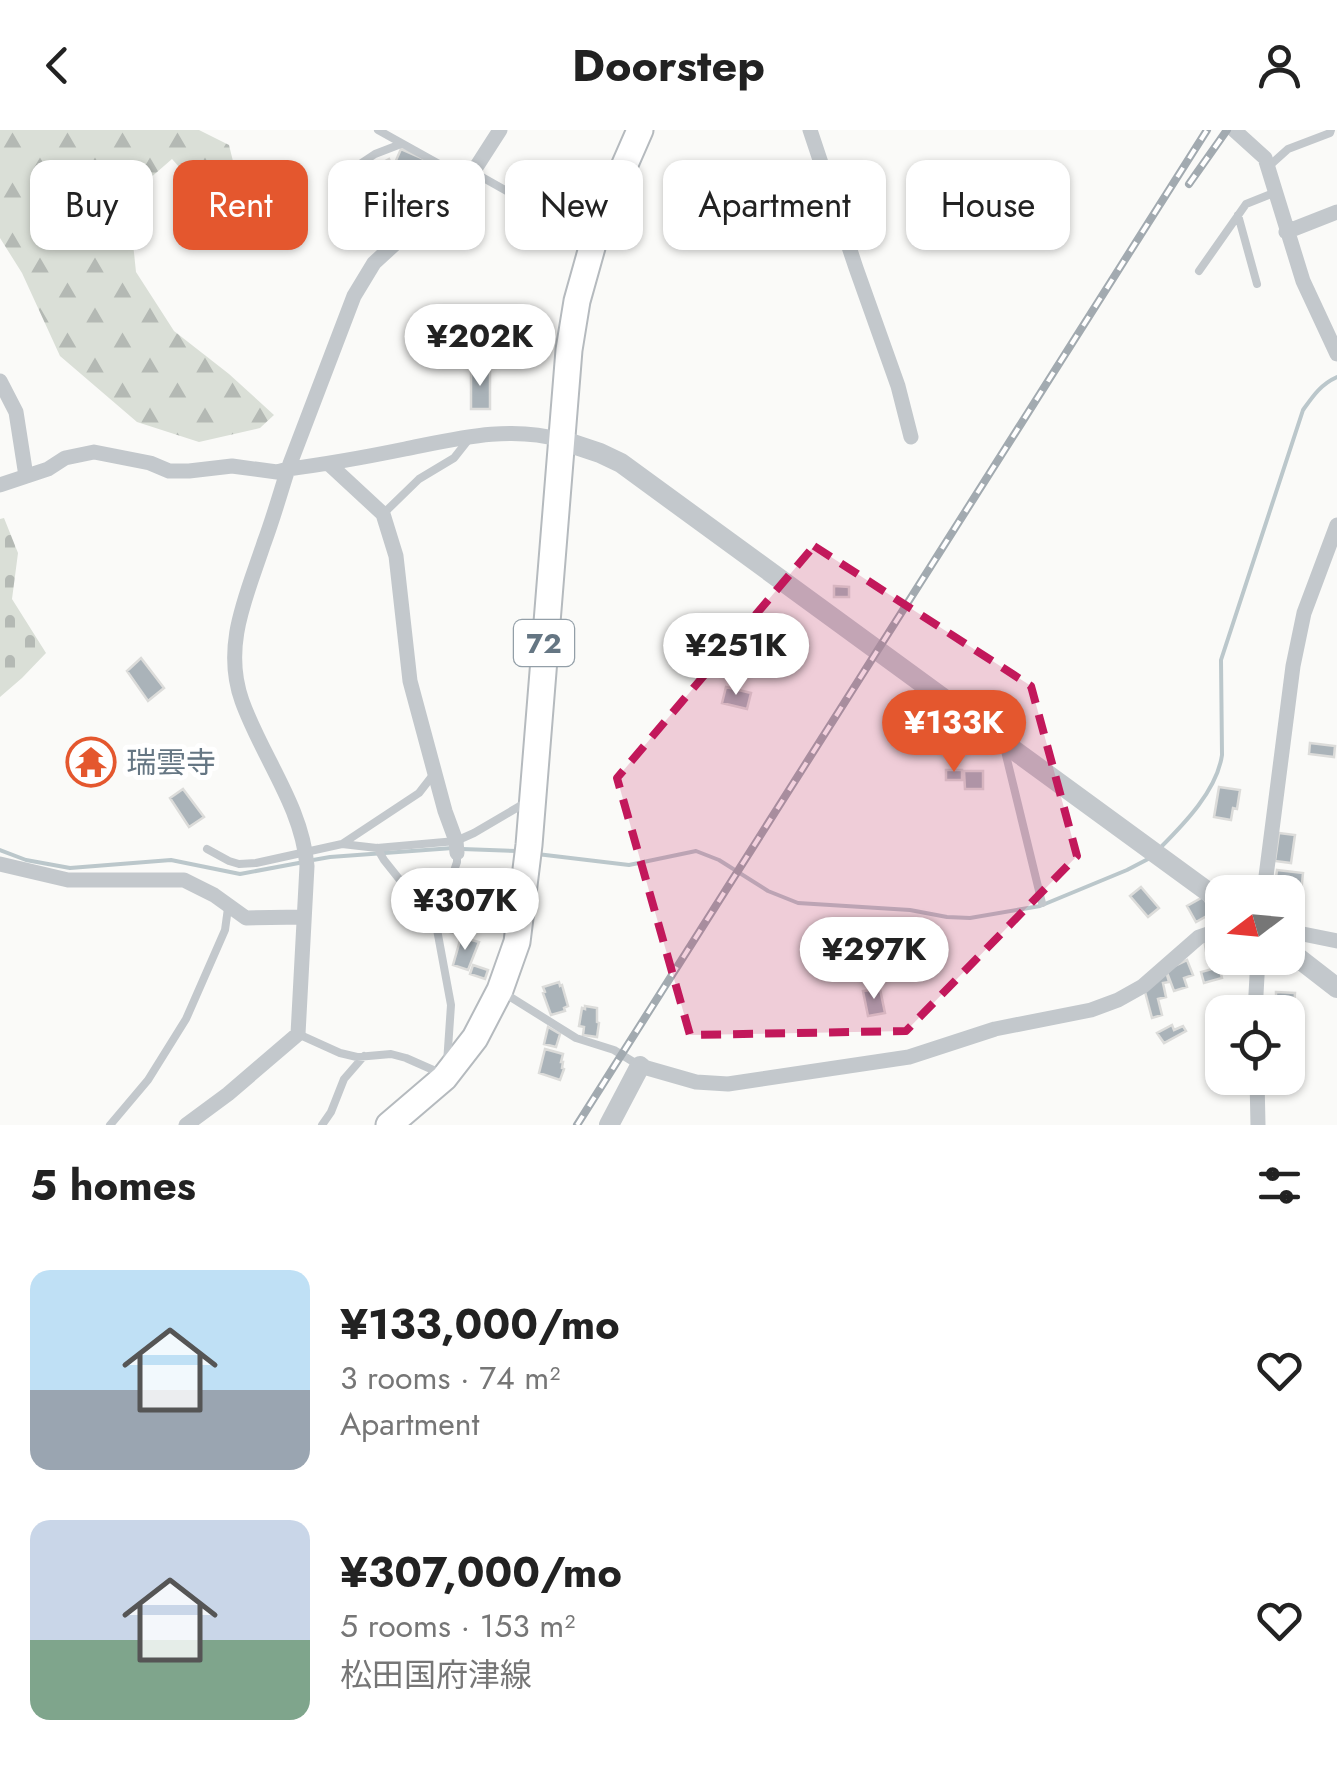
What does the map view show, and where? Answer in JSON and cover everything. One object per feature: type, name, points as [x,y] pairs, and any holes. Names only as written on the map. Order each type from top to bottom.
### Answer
[{"type":"main road","name":"72","points":[[627,160],[640,130]]},
{"type":"main road","name":"72","points":[[390,1125],[445,1077],[475,1038],[500,990],[518,942],[569,350],[591,250]]},
{"type":"street","points":[[480,160],[500,130]]},
{"type":"street","points":[[810,130],[912,437]]},
{"type":"street","points":[[1234,130],[1264,158],[1302,281],[1337,354]]},
{"type":"street","points":[[1286,232],[1337,212]]},
{"type":"street","points":[[186,1125],[298,1034],[306,859],[284,789],[240,698],[234,665],[236,634],[243,598],[288,469],[354,296],[374,262],[387,250]]},
{"type":"street","points":[[0,382],[16,412],[26,476]]},
{"type":"street","points":[[0,485],[48,469],[65,458],[94,452],[150,463],[169,471],[232,466],[277,472],[471,436],[509,433],[544,435],[600,453],[622,464],[1205,889]]},
{"type":"street","points":[[329,464],[383,514],[396,556],[410,681],[457,846]]},
{"type":"street","points":[[1266,875],[1304,614],[1337,525]]},
{"type":"street","points":[[0,864],[68,880],[184,880],[202,887],[246,918],[303,917]]},
{"type":"street","points":[[1305,934],[1337,941]]},
{"type":"street","points":[[609,1125],[640,1066],[696,1082],[728,1084],[908,1057],[995,1030],[1091,1010],[1118,1000],[1143,986],[1205,935]]},
{"type":"street","points":[[1305,963],[1337,988]]},
{"type":"street","points":[[1257,1095],[1258,1125]]},
{"type":"lane","points":[[378,130],[431,160]]},
{"type":"lane","points":[[1268,167],[1288,149],[1331,130]]},
{"type":"lane","points":[[366,160],[401,144]]},
{"type":"lane","points":[[1199,271],[1246,204],[1276,192]]},
{"type":"lane","points":[[1238,214],[1258,284]]},
{"type":"lane","points":[[383,514],[419,479],[454,458],[471,436]]},
{"type":"lane","points":[[1003,742],[1042,902]]},
{"type":"lane","points":[[207,849],[240,864],[306,859],[342,844],[419,794],[435,773]]},
{"type":"lane","points":[[342,844],[378,848],[457,846],[533,798]]},
{"type":"lane","points":[[436,924],[457,862],[457,846]]},
{"type":"lane","points":[[298,1034],[340,1052],[406,1058],[445,1077],[451,1005],[436,924],[378,848]]},
{"type":"lane","points":[[110,1125],[148,1080],[186,1019],[225,930],[228,906]]},
{"type":"lane","points":[[500,990],[576,1038],[614,1050],[640,1066]]},
{"type":"lane","points":[[322,1125],[344,1078],[364,1056]]},
{"type":"highlighted area","points":[[814,546],[1031,686],[1077,856],[906,1031],[690,1035],[617,778]]},
{"type":"green space","points":[[0,130],[199,130],[229,145],[233,160],[172,159],[153,176],[153,160],[30,160],[30,250],[134,250],[136,272],[174,331],[274,415],[260,428],[199,442],[137,422],[60,356],[22,273],[0,238]]},
{"type":"green space","points":[[4,518],[18,553],[12,599],[46,653],[0,697],[0,519]]},
{"type":"building","points":[[401,149],[426,160],[396,160]]},
{"type":"building","points":[[471,369],[490,369],[490,409],[471,409]]},
{"type":"building","points":[[834,586],[849,587],[849,597],[834,597]]},
{"type":"building","points":[[141,658],[164,688],[148,701],[127,671]]},
{"type":"building","points":[[726,687],[751,693],[747,709],[722,703]]},
{"type":"building","points":[[894,708],[906,708],[906,722],[894,721]]},
{"type":"building","points":[[1310,743],[1335,746],[1334,757],[1309,754]]},
{"type":"building","points":[[946,770],[962,770],[962,780],[946,780]]},
{"type":"building","points":[[964,771],[983,771],[983,789],[965,789]]},
{"type":"building","points":[[1219,787],[1240,790],[1231,820],[1214,817]]},
{"type":"building","points":[[183,789],[204,817],[189,827],[170,798]]},
{"type":"building","points":[[1279,833],[1295,835],[1291,863],[1275,861]]},
{"type":"building","points":[[1277,870],[1303,873],[1303,875],[1276,875]]},
{"type":"building","points":[[1141,887],[1159,908],[1148,917],[1130,896]]},
{"type":"building","points":[[1203,897],[1205,917],[1196,922],[1187,906]]},
{"type":"building","points":[[450,917],[474,919],[471,937],[446,931]]},
{"type":"building","points":[[461,937],[479,942],[468,970],[453,965]]},
{"type":"building","points":[[1187,960],[1193,975],[1184,978],[1187,987],[1174,991],[1166,970]]},
{"type":"building","points":[[473,965],[488,970],[485,979],[470,974]]},
{"type":"building","points":[[1165,968],[1169,982],[1163,983],[1166,997],[1158,999],[1162,1015],[1152,1018],[1144,988]]},
{"type":"building","points":[[1201,972],[1221,975],[1222,978],[1204,983]]},
{"type":"building","points":[[559,982],[568,1006],[565,1011],[551,1015],[543,987]]},
{"type":"building","points":[[880,989],[885,1013],[868,1016],[863,991]]},
{"type":"building","points":[[585,1006],[597,1008],[597,1037],[583,1035],[584,1027],[579,1026]]},
{"type":"building","points":[[1172,1025],[1174,1030],[1183,1026],[1186,1031],[1164,1043],[1157,1033]]},
{"type":"building","points":[[548,1027],[560,1034],[556,1047],[544,1044]]},
{"type":"building","points":[[545,1049],[563,1054],[560,1080],[539,1073]]},
{"type":"waterway","points":[[1160,848],[1198,805],[1219,768],[1221,660],[1303,410],[1322,387],[1337,377]]},
{"type":"waterway","points":[[313,860],[453,848]]},
{"type":"waterway","points":[[462,849],[518,851]]},
{"type":"waterway","points":[[0,850],[26,860],[70,868],[171,860],[240,874],[304,862]]},
{"type":"waterway","points":[[537,854],[629,865],[696,851],[798,903],[970,918],[1040,906],[1150,858]]},
{"type":"railway","points":[[577,1125],[1207,130]]},
{"type":"railway","points":[[1189,184],[1227,130]]},
{"type":"place","name":"瑞雲寺","points":[[91,762]]}]
